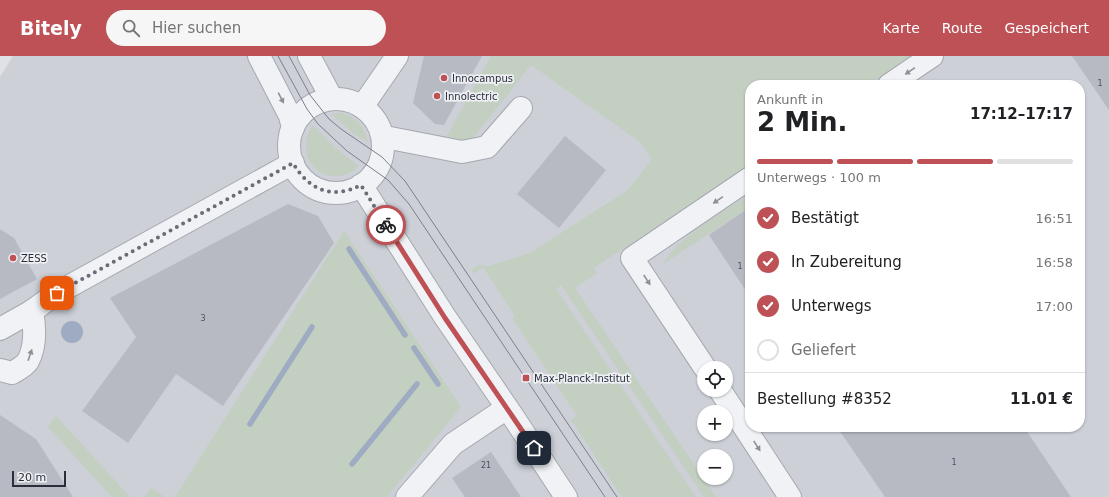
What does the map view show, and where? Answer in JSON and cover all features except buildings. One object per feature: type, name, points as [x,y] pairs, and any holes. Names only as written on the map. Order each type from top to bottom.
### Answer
[{"type":"street","points":[[259,56],[290,116],[293,128]]},
{"type":"street","points":[[308,56],[332,99]]},
{"type":"street","points":[[362,107],[397,56]]},
{"type":"street","points":[[896,80],[932,56]]},
{"type":"street","points":[[332,99],[346,100],[362,107],[371,115],[378,125],[382,140],[382,157],[376,171],[361,185],[343,192],[331,192],[319,189],[308,183],[299,174],[293,163],[289,145],[293,128],[297,120],[307,109],[321,101],[332,99]]},
{"type":"street","points":[[382,140],[390,138],[462,152],[487,147],[521,108]]},
{"type":"street","points":[[0,329],[32,311],[64,289],[293,163]]},
{"type":"street","points":[[700,361],[632,258],[745,181]]},
{"type":"street","points":[[361,185],[445,318],[566,497]]},
{"type":"street","points":[[0,370],[12,373],[27,362],[32,348],[35,327],[32,311]]},
{"type":"street","points":[[725,397],[745,428]]},
{"type":"street","points":[[407,497],[453,444],[507,408]]},
{"type":"street","points":[[747,432],[790,497]]},
{"type":"shaded area","points":[[13,56],[1109,56],[1109,497],[0,497],[0,77]]},
{"type":"green space","points":[[491,56],[911,56],[875,80],[745,80],[745,167],[594,268],[597,273],[575,288],[697,469],[697,485],[708,485],[716,497],[704,497],[561,285],[556,289],[696,497],[622,497],[571,420],[577,416],[512,318],[515,316],[483,267],[473,274],[472,269],[479,265],[489,266],[530,253],[628,190],[652,159],[640,142],[531,65],[469,143],[447,136]]},
{"type":"green space","points":[[343,113],[360,124],[365,132],[368,142],[354,134],[331,114]]},
{"type":"green space","points":[[313,125],[335,148],[359,166],[347,174],[336,176],[325,175],[316,169],[310,161],[306,150],[307,138]]},
{"type":"green space","points":[[745,197],[745,210],[663,264],[670,253],[680,243],[702,225]]},
{"type":"green space","points":[[344,231],[461,407],[387,497],[175,497]]},
{"type":"green space","points":[[56,416],[130,497],[112,497],[48,427]]},
{"type":"green space","points":[[151,488],[165,497],[145,497]]},
{"type":"water","points":[[72,321],[80,324],[83,332],[80,340],[72,343],[64,340],[61,332],[64,324]]},
{"type":"waterway","points":[[349,249],[405,335]]},
{"type":"waterway","points":[[250,424],[312,327]]},
{"type":"waterway","points":[[414,348],[438,384]]},
{"type":"waterway","points":[[352,464],[417,384]]},
{"type":"tram line","points":[[278,56],[307,109],[318,124],[347,151],[388,180],[409,204],[605,497]]},
{"type":"tram line","points":[[289,56],[310,95],[329,119],[382,157],[405,181],[617,497]]},
{"type":"way so far","points":[[57,293],[293,163],[299,174],[308,183],[319,189],[331,192],[343,192],[361,185],[386,225]]},
{"type":"place","name":"Innocampus","points":[[444,78]]},
{"type":"place","name":"Innolectric","points":[[437,96]]},
{"type":"place","name":"ZESS","points":[[13,258]]},
{"type":"place","name":"Max-Planck-Institut","points":[[526,378]]},
{"type":"route","points":[[386,225],[445,318],[534,448]]}]
